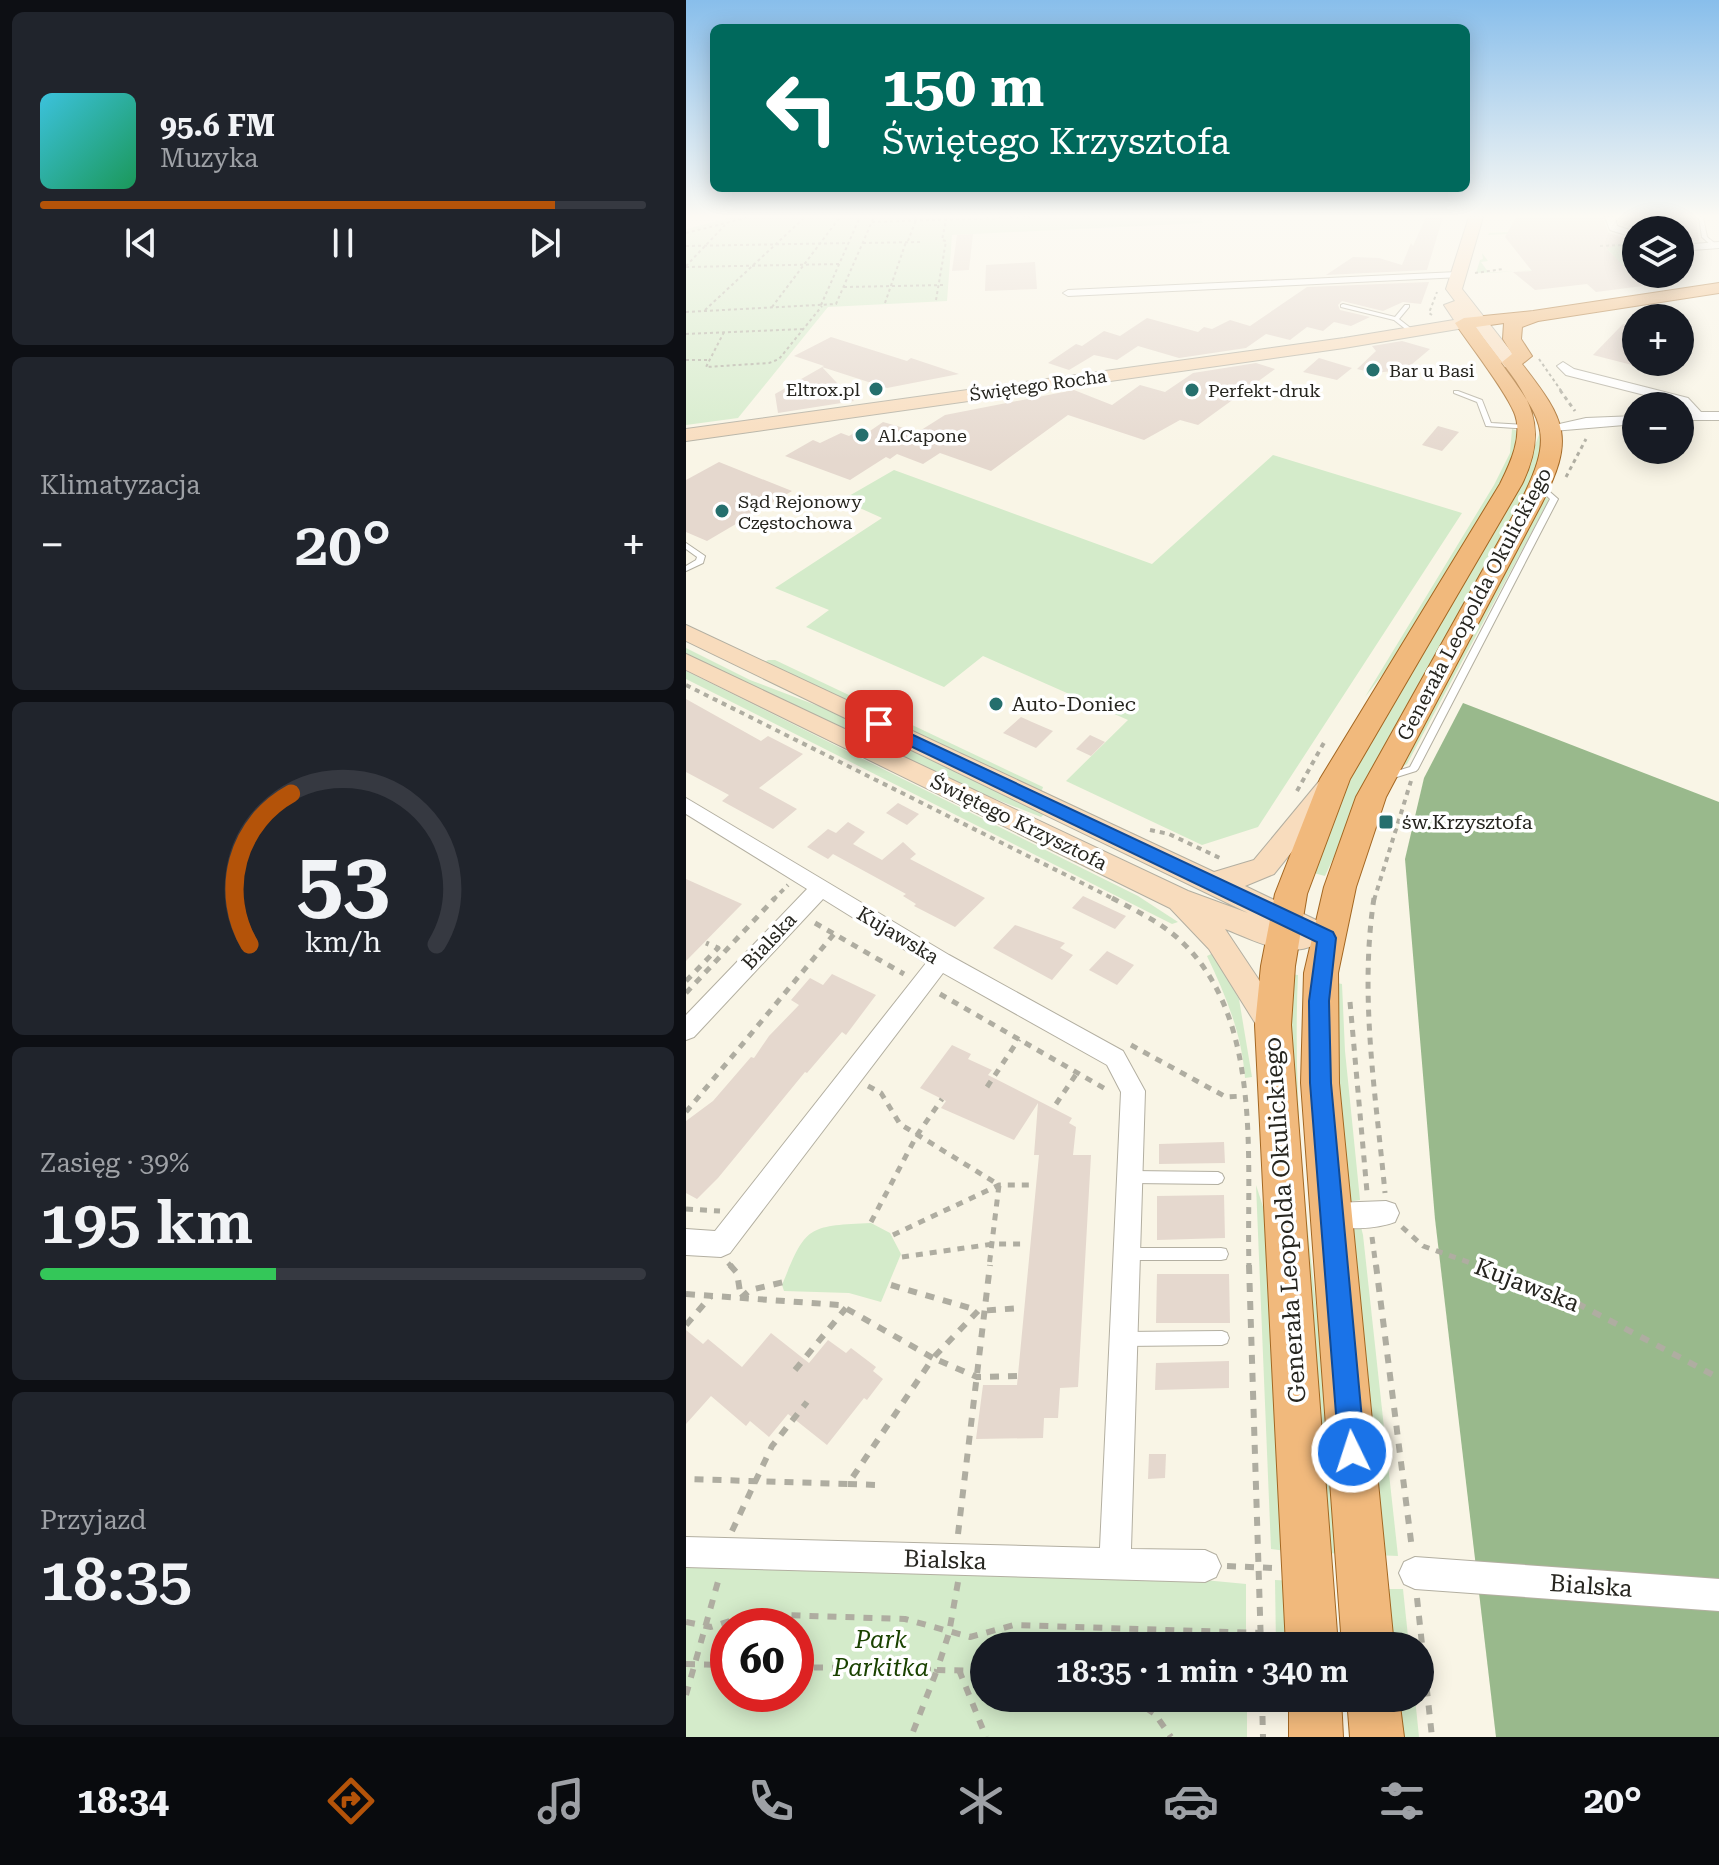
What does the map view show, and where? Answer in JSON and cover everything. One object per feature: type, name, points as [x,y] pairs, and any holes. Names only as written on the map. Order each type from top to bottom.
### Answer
[{"type":"main road","name":"Świętego Rocha","points":[[686,435],[1394,327],[1474,325],[1652,298]]},
{"type":"main road","points":[[1442,326],[1442,310],[1455,301],[1467,302],[1474,325],[1524,412],[1540,427],[1548,412],[1511,363],[1474,325]]},
{"type":"main road","name":"Świętego Rocha","points":[[1394,327],[1410,330],[1513,323],[1527,321],[1533,316]]},
{"type":"main road","points":[[1511,363],[1522,356],[1512,339],[1513,323]]},
{"type":"main road","name":"Generała Leopolda Okulickiego","points":[[1368,1632],[1365,1214],[1319,1040],[1321,973],[1345,870],[1371,797],[1547,493],[1552,457],[1540,427]]},
{"type":"main road","name":"Generała Leopolda Okulickiego","points":[[1311,1632],[1273,1025],[1284,928],[1301,863],[1335,779],[1511,484],[1540,427]]},
{"type":"main road","name":"Świętego Krzysztofa","points":[[686,632],[1218,872],[1284,928]]},
{"type":"main road","name":"Świętego Krzysztofa","points":[[686,661],[1178,899]]},
{"type":"main road","points":[[1218,872],[1255,873],[1264,867],[1335,779]]},
{"type":"main road","points":[[1178,899],[1327,938]]},
{"type":"main road","points":[[1178,899],[1219,941],[1273,1025]]},
{"type":"main road","points":[[1315,1712],[1316,1737]]},
{"type":"main road","points":[[1374,1712],[1377,1737]]},
{"type":"street","points":[[1563,366],[1570,372],[1684,401],[1697,415]]},
{"type":"street","points":[[1694,415],[1719,416]]},
{"type":"street","points":[[1540,427],[1586,422],[1600,424]]},
{"type":"street","points":[[1540,427],[1581,431],[1600,424],[1622,422]]},
{"type":"street","name":"Kujawska","points":[[686,805],[941,961],[1115,1058],[1133,1091],[1132,1105]]},
{"type":"street","name":"Bialska","points":[[686,1030],[820,888]]},
{"type":"street","points":[[686,1242],[721,1244],[847,1076],[941,961]]},
{"type":"street","points":[[1115,1565],[1132,1105]]},
{"type":"street","name":"Bialska","points":[[686,1552],[1205,1566]]},
{"type":"street","name":"Bialska","points":[[1415,1573],[1719,1595]]},
{"type":"lane","points":[[1343,306],[1394,327],[1407,306]]},
{"type":"lane","points":[[1456,392],[1480,401],[1488,425],[1540,427]]},
{"type":"lane","points":[[1382,778],[1413,769],[1547,493]]},
{"type":"lane","points":[[686,545],[701,556],[700,561],[686,569]]},
{"type":"lane","points":[[1130,1177],[1218,1178]]},
{"type":"lane","points":[[1126,1254],[1221,1254]]},
{"type":"lane","points":[[1123,1339],[1222,1338]]},
{"type":"path","points":[[704,311],[718,298]]},
{"type":"path","points":[[772,307],[779,298]]},
{"type":"path","points":[[724,332],[705,365],[713,368],[769,363],[779,359],[825,298]]},
{"type":"path","points":[[686,312],[836,304],[839,298]]},
{"type":"path","points":[[885,303],[887,298]]},
{"type":"path","points":[[686,334],[804,329]]},
{"type":"path","points":[[686,360],[708,360]]},
{"type":"path","points":[[1547,493],[1587,438],[1581,431]]},
{"type":"path","points":[[686,685],[1155,920],[1196,955],[1220,994],[1239,1047],[1250,1170],[1247,1209],[1261,1632]]},
{"type":"path","points":[[1296,792],[1326,739]]},
{"type":"path","points":[[1365,1214],[1369,957],[1374,893],[1407,803],[1413,769]]},
{"type":"path","points":[[1148,829],[1169,834],[1221,857],[1218,872]]},
{"type":"path","points":[[686,993],[797,874]]},
{"type":"path","points":[[773,901],[1132,1105]]},
{"type":"path","points":[[686,1112],[834,934]]},
{"type":"path","points":[[686,981],[718,948],[706,943]]},
{"type":"path","points":[[1350,994],[1365,1214],[1415,1573],[1432,1737]]},
{"type":"path","points":[[987,1087],[1019,1039]]},
{"type":"path","points":[[1056,1104],[1077,1073]]},
{"type":"path","points":[[847,1076],[881,1093],[900,1124],[999,1185]]},
{"type":"path","points":[[871,1222],[917,1135],[942,1099]]},
{"type":"path","points":[[911,1737],[949,1633],[962,1560],[956,1542],[999,1185]]},
{"type":"path","points":[[893,1235],[999,1185],[1030,1185]]},
{"type":"path","points":[[686,1209],[720,1211],[741,1218]]},
{"type":"path","name":"Kujawska","points":[[1365,1214],[1423,1246],[1567,1298],[1719,1378]]},
{"type":"path","points":[[721,1244],[721,1255],[737,1273],[741,1298]]},
{"type":"path","points":[[902,1257],[993,1244],[1026,1244]]},
{"type":"path","points":[[741,1298],[750,1290],[784,1282]]},
{"type":"path","points":[[891,1285],[982,1310],[1021,1308]]},
{"type":"path","points":[[686,1294],[840,1305],[933,1358],[977,1377],[1017,1376]]},
{"type":"path","points":[[686,1325],[711,1296]]},
{"type":"path","points":[[795,1370],[846,1308]]},
{"type":"path","points":[[848,1484],[933,1358],[982,1310]]},
{"type":"path","points":[[755,1482],[772,1446],[807,1402]]},
{"type":"path","points":[[686,1479],[877,1485]]},
{"type":"path","points":[[1205,1566],[1283,1568]]},
{"type":"path","points":[[686,1622],[706,1627],[730,1625],[752,1614],[905,1619],[970,1637]]},
{"type":"path","points":[[988,1632],[1014,1625],[1230,1632]]},
{"type":"path","points":[[686,1695],[690,1664],[706,1627]]},
{"type":"path","points":[[690,1664],[710,1665]]},
{"type":"path","points":[[814,1667],[970,1670]]},
{"type":"path","points":[[959,1670],[986,1737]]},
{"type":"path","points":[[1153,1712],[1166,1724],[1171,1737]]},
{"type":"path","points":[[1262,1712],[1263,1737]]},
{"type":"green space","points":[[686,298],[947,298],[947,301],[828,307],[738,418],[686,425]]},
{"type":"green space","points":[[1512,429],[1518,431],[1520,437],[1505,477],[1400,652],[1365,697],[1494,485],[1510,453]]},
{"type":"green space","points":[[1540,432],[1545,433],[1536,477],[1380,757],[1325,876],[1310,872],[1325,830],[1355,771],[1520,485]]},
{"type":"green space","points":[[1273,455],[1462,513],[1258,827],[1202,845],[1066,781],[1128,720],[983,656],[944,687],[806,627],[829,610],[775,588],[882,518],[842,500],[894,470],[1152,564]]},
{"type":"green space","points":[[1544,494],[1549,500],[1407,764],[1402,767]]},
{"type":"green space","points":[[686,648],[750,680],[826,709],[1044,814],[1041,817],[955,783],[686,654]]},
{"type":"green space","points":[[775,660],[1043,787],[1041,793],[765,662]]},
{"type":"green space","points":[[686,671],[1138,896],[1178,922],[1172,924],[686,679]]},
{"type":"green space","points":[[1463,703],[1719,802],[1719,1737],[1496,1737],[1435,1219],[1405,859],[1424,778]]},
{"type":"green space","points":[[1213,953],[1239,999],[1252,1077],[1245,1078],[1232,1016],[1207,956]]},
{"type":"green space","points":[[1289,974],[1298,975],[1299,1121],[1304,1193],[1344,1554],[1327,1553],[1292,1128]]},
{"type":"green space","points":[[1332,982],[1342,984],[1345,1051],[1360,1200],[1347,1202]]},
{"type":"green space","points":[[1256,1185],[1274,1241],[1294,1552],[1271,1549]]},
{"type":"green space","points":[[871,1223],[890,1233],[901,1254],[881,1302],[849,1293],[784,1291],[782,1285],[797,1251],[812,1233],[821,1228]]},
{"type":"green space","points":[[1351,1227],[1361,1227],[1363,1235],[1398,1556],[1375,1555]]},
{"type":"green space","name":"Park Parkitka","points":[[686,1566],[1204,1580],[1246,1584],[1246,1632],[970,1632],[970,1712],[1247,1712],[1247,1737],[686,1737]]},
{"type":"green space","points":[[1275,1580],[1296,1581],[1298,1632],[1276,1632]]},
{"type":"green space","points":[[1379,1589],[1403,1589],[1408,1632],[1384,1632]]},
{"type":"green space","points":[[1391,1712],[1416,1712],[1419,1737],[1394,1737]]},
{"type":"building","points":[[1291,298],[1423,298],[1421,304],[1403,302],[1383,311],[1342,301],[1338,305],[1340,310],[1370,317],[1351,326],[1334,322],[1323,331],[1307,327],[1290,340],[1266,334],[1246,348],[1179,358],[1138,346],[1117,360],[1094,355],[1069,370],[1048,363],[1076,344],[1082,346],[1104,331],[1120,336],[1147,318],[1198,332],[1204,327],[1212,329],[1230,320],[1250,326]]},
{"type":"building","points":[[1622,325],[1622,362],[1593,355]]},
{"type":"building","points":[[831,337],[959,374],[887,388],[794,356]]},
{"type":"building","points":[[1402,341],[1430,349],[1405,370],[1373,373],[1357,369],[1376,351],[1372,346]]},
{"type":"building","points":[[1319,358],[1352,368],[1337,380],[1303,372]]},
{"type":"building","points":[[1256,363],[1275,369],[1198,425],[1180,420],[1144,440],[1068,415],[991,471],[940,453],[923,464],[897,454],[890,459],[886,457],[850,480],[785,456],[813,440],[820,443],[841,433],[849,436],[859,430],[867,433],[883,422],[918,432],[945,415],[1074,390],[1112,405],[1140,385],[1165,392],[1193,373]]},
{"type":"building","points":[[822,367],[854,401],[778,413],[775,394]]},
{"type":"building","points":[[1438,426],[1459,432],[1442,451],[1422,445]]},
{"type":"building","name":"Sąd Rejonowy Częstochowa","points":[[719,462],[792,491],[707,541],[686,532],[686,480]]},
{"type":"building","points":[[686,699],[761,741],[768,736],[803,754],[759,788],[797,809],[773,829],[722,801],[729,795],[686,772]]},
{"type":"building","points":[[1021,717],[1053,731],[1036,748],[1003,733]]},
{"type":"building","points":[[1090,735],[1105,742],[1091,756],[1076,749]]},
{"type":"building","points":[[898,803],[919,814],[907,825],[886,813]]},
{"type":"building","points":[[848,822],[865,832],[853,844],[882,860],[903,842],[916,854],[910,859],[985,898],[955,927],[914,906],[916,904],[903,896],[906,894],[833,854],[828,859],[807,847],[828,829],[836,833]]},
{"type":"building","points":[[686,879],[742,904],[686,961]]},
{"type":"building","points":[[1083,896],[1126,916],[1115,929],[1072,908]]},
{"type":"building","points":[[1015,925],[1065,943],[1060,948],[1073,955],[1052,980],[993,948]]},
{"type":"building","points":[[1107,951],[1134,965],[1117,985],[1089,970]]},
{"type":"building","points":[[832,974],[876,995],[846,1035],[842,1032],[805,1072],[718,1178],[697,1199],[686,1193],[686,1121],[713,1101],[751,1057],[754,1058],[769,1036],[799,1005],[791,1000],[810,978],[823,985]]},
{"type":"building","points":[[952,1045],[971,1054],[968,1059],[992,1070],[988,1075],[1072,1118],[1069,1123],[1076,1127],[1073,1155],[1091,1155],[1078,1387],[1060,1388],[1058,1418],[1044,1418],[1043,1438],[976,1439],[983,1385],[1017,1385],[1039,1155],[1034,1155],[1038,1103],[1014,1140],[941,1108],[946,1101],[920,1088]]},
{"type":"building","points":[[1224,1142],[1225,1163],[1159,1164],[1159,1144]]},
{"type":"building","points":[[1224,1195],[1225,1238],[1157,1240],[1157,1196]]},
{"type":"building","points":[[1157,1274],[1229,1274],[1230,1323],[1156,1323]]},
{"type":"building","points":[[686,1330],[703,1344],[708,1339],[742,1367],[771,1333],[809,1363],[828,1340],[846,1353],[851,1348],[876,1367],[873,1371],[883,1379],[827,1445],[788,1414],[769,1437],[750,1421],[746,1426],[711,1396],[686,1424]]},
{"type":"building","points":[[1229,1361],[1229,1388],[1155,1390],[1156,1363]]},
{"type":"building","points":[[1149,1454],[1166,1454],[1165,1478],[1148,1479]]},
{"type":"place","name":"Bar u Basi","points":[[1373,370]]},
{"type":"place","name":"Eltrox.pl","points":[[876,389]]},
{"type":"place","name":"Perfekt-druk","points":[[1192,390]]},
{"type":"place","name":"Al.Capone","points":[[862,435]]},
{"type":"place","name":"Sąd Rejonowy Częstochowa","points":[[722,511]]},
{"type":"place","name":"Auto-Doniec","points":[[996,704]]},
{"type":"place","name":"św.Krzysztofa","points":[[1386,822]]},
{"type":"route","points":[[879,724],[1327,938],[1319,1001],[1320,1083],[1352,1452]]}]
